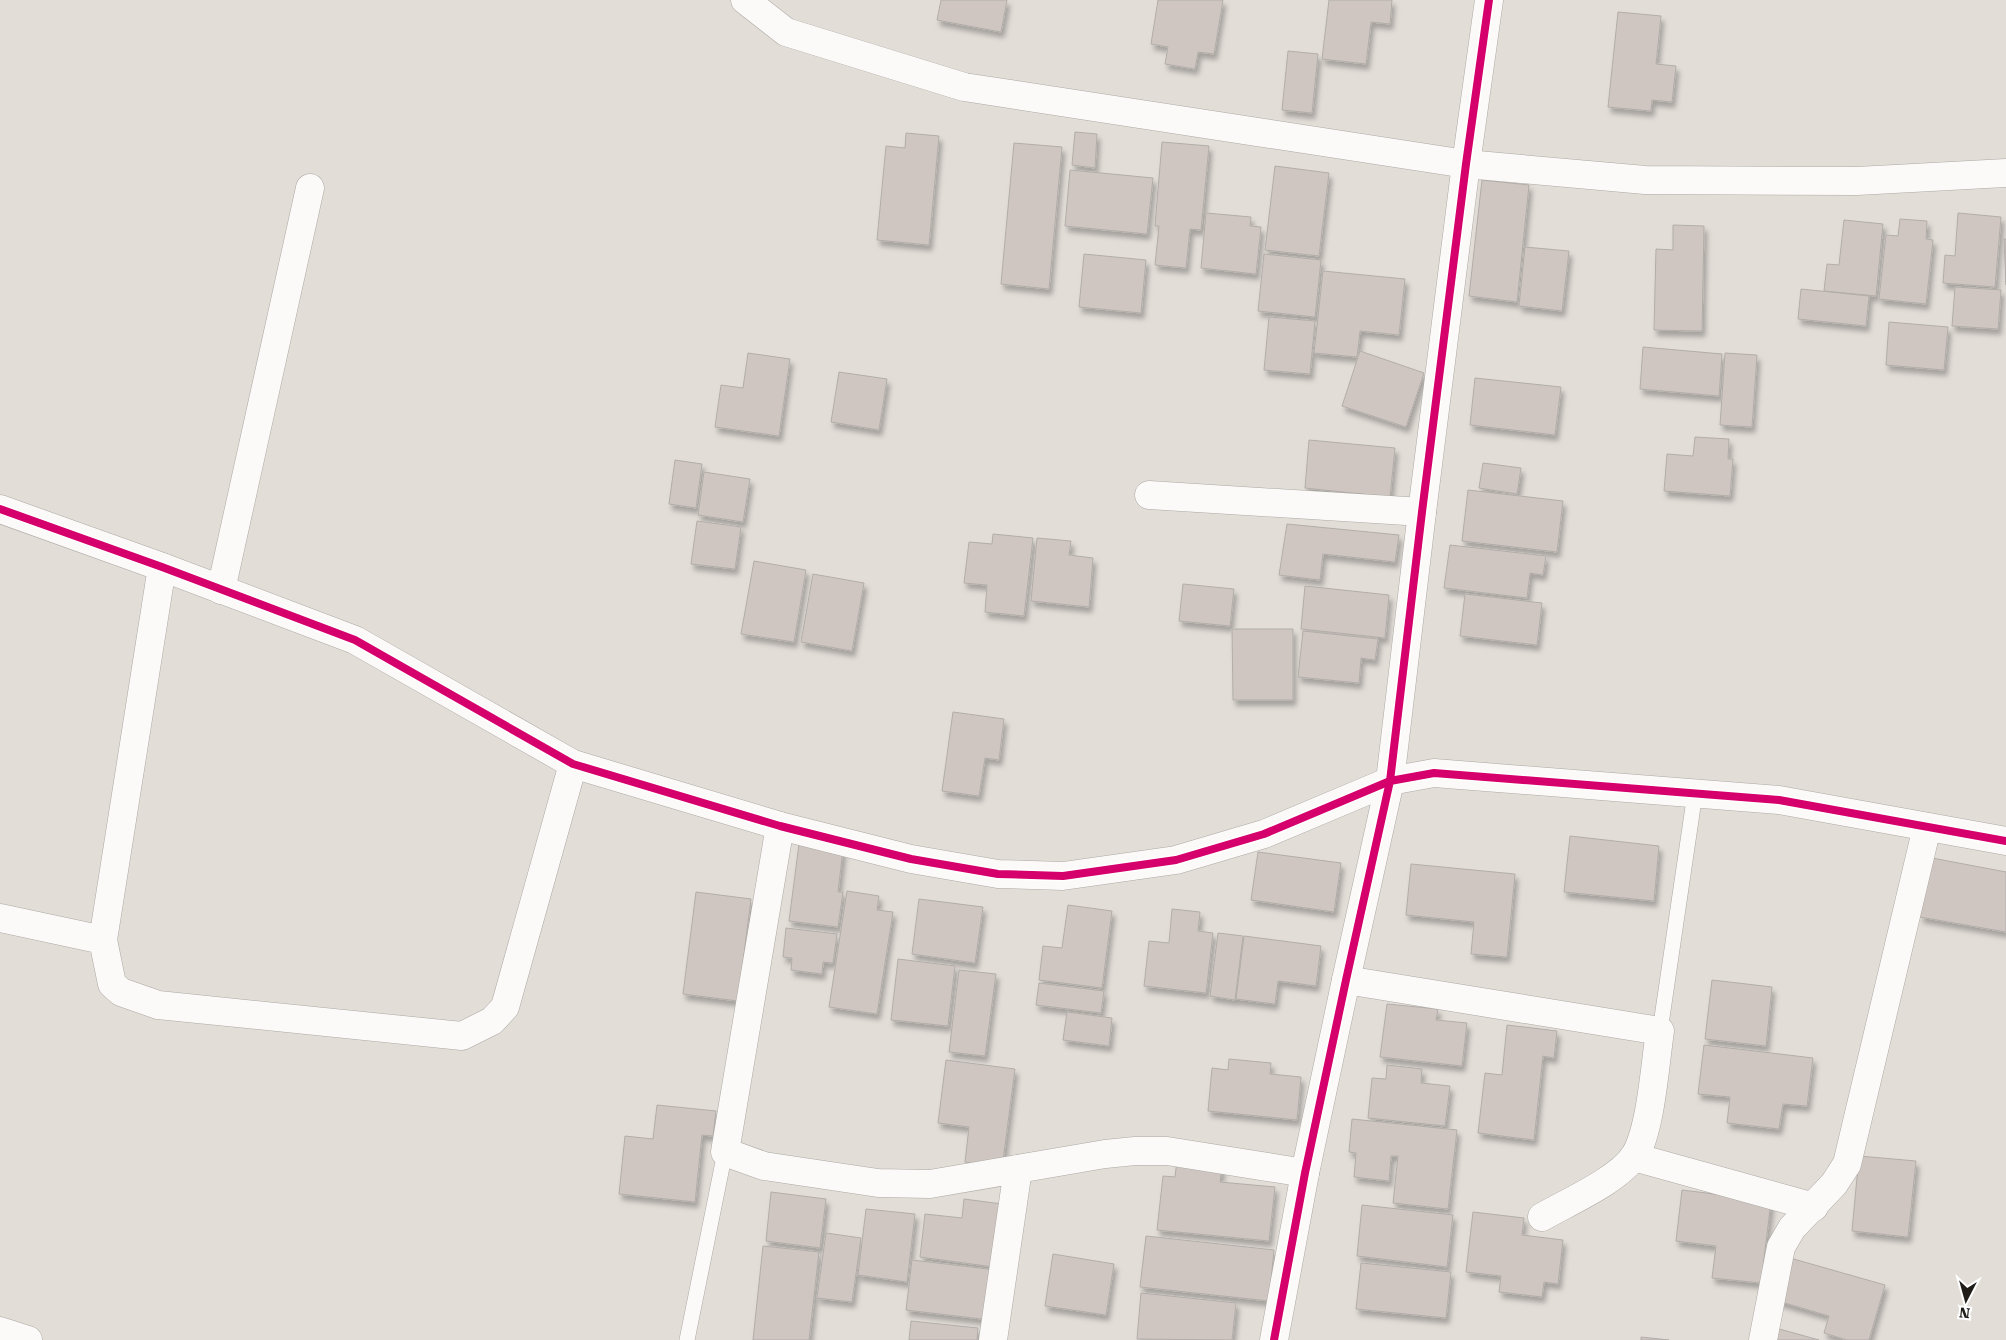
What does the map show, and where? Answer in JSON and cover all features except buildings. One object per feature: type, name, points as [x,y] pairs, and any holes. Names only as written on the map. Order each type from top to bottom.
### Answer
[{"type":"street","points":[[745,0],[786,32],[964,87],[1466,164],[1645,180],[1857,181],[2006,173]]},
{"type":"street","points":[[1274,1340],[1346,980],[1390,781],[1466,164],[1489,0]]},
{"type":"street","points":[[221,590],[310,188]]},
{"type":"street","points":[[1149,495],[1422,512]]},
{"type":"street","points":[[0,510],[162,567],[355,640],[573,764],[780,826],[911,859],[998,874],[1063,876],[1176,860],[1264,834],[1390,781],[1434,773],[1779,800],[2006,841]]},
{"type":"street","points":[[162,567],[102,940],[112,984],[121,992],[158,1005],[462,1036],[492,1021],[505,1007],[573,764]]},
{"type":"street","points":[[780,826],[725,1152],[764,1166],[878,1183],[930,1184],[1105,1154],[1135,1151],[1167,1151],[1306,1173]]},
{"type":"street","points":[[1763,1340],[1781,1247],[1792,1228],[1834,1184],[1847,1164],[1927,827]]},
{"type":"street","points":[[0,918],[102,940]]},
{"type":"street","points":[[1346,980],[1660,1031],[1644,1135],[1634,1157],[1611,1178],[1542,1217]]},
{"type":"street","points":[[1634,1157],[1814,1207]]},
{"type":"street","points":[[993,1340],[1018,1169]]},
{"type":"street","points":[[0,1331],[28,1340]]},
{"type":"lane","points":[[1660,1031],[1695,793]]},
{"type":"lane","points":[[687,1340],[725,1152]]},
{"type":"cycle path","points":[[1274,1340],[1305,1173],[1390,781],[1466,164],[1489,0]]},
{"type":"cycle path","points":[[0,509],[162,567],[355,640],[573,764],[780,826],[911,859],[998,874],[1063,876],[1176,860],[1264,834],[1390,781],[1434,773],[1779,800],[2006,841]]}]
